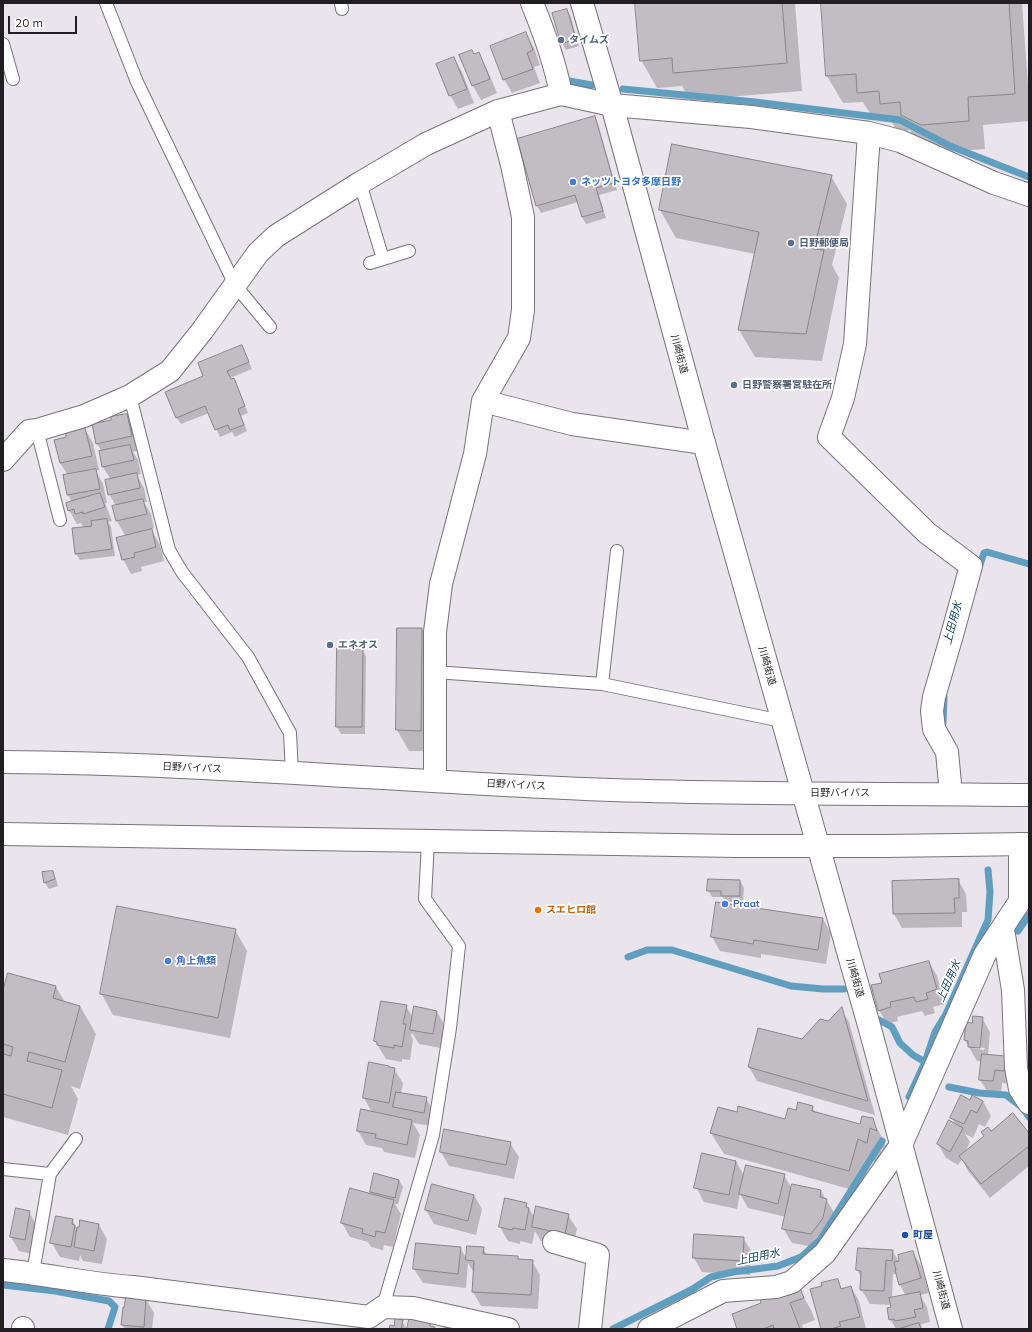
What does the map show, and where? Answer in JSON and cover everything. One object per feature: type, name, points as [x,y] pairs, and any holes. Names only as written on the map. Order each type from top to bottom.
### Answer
[{"type":"main road","points":[[532,3],[557,72],[561,94]]},
{"type":"main road","name":"川崎街道","points":[[582,3],[612,105],[704,443],[817,846],[870,1029],[951,1329]]},
{"type":"main road","points":[[3,440],[84,416],[130,396],[170,371],[186,352],[258,253],[276,236],[360,183],[426,144],[498,111],[561,94],[612,105],[751,117],[869,133],[900,141],[994,183],[1029,195]]},
{"type":"main road","points":[[434,781],[436,632],[441,584],[475,454],[483,401],[519,338],[523,310],[523,217],[512,165],[498,111]]},
{"type":"main road","points":[[869,133],[855,344],[843,398],[829,437],[928,533],[971,566],[934,697],[932,711],[934,730],[947,752],[951,794]]},
{"type":"main road","points":[[483,401],[572,424],[704,443]]},
{"type":"main road","points":[[3,460],[33,431]]},
{"type":"main road","name":"日野バイパス","points":[[3,762],[144,766],[586,789],[1029,795]]},
{"type":"main road","points":[[3,834],[817,846],[1024,844],[1020,901],[1003,929],[985,954],[902,1145],[825,1253],[792,1282],[776,1287],[723,1291],[649,1329]]},
{"type":"main road","points":[[1003,929],[1013,990],[1016,1068],[1020,1089],[1029,1103]]},
{"type":"main road","points":[[554,1242],[598,1255],[590,1329]]},
{"type":"main road","points":[[3,1270],[33,1273],[101,1285],[132,1287],[354,1322],[370,1317],[383,1307],[413,1308],[508,1329]]},
{"type":"lane","points":[[106,3],[138,82],[235,286],[270,326]]},
{"type":"lane","points":[[3,44],[13,79]]},
{"type":"lane","points":[[360,183],[384,259]]},
{"type":"lane","points":[[370,263],[409,251]]},
{"type":"lane","points":[[130,396],[169,550],[182,572],[248,657],[290,733],[292,774]]},
{"type":"lane","points":[[33,431],[60,520]]},
{"type":"lane","points":[[602,684],[617,551]]},
{"type":"lane","points":[[435,672],[602,684],[782,720]]},
{"type":"lane","points":[[383,1307],[433,1135],[450,1028],[459,946],[425,899],[428,841]]},
{"type":"lane","points":[[33,1273],[50,1174],[76,1139]]},
{"type":"lane","points":[[3,1169],[50,1174]]},
{"type":"building","points":[[635,3],[782,3],[787,63],[673,73],[672,58],[640,61]]},
{"type":"building","points":[[821,3],[1009,3],[1015,94],[968,97],[969,121],[921,125],[901,115],[900,102],[880,104],[879,91],[857,93],[856,74],[826,76]]},
{"type":"building","points":[[567,9],[576,39],[561,44],[552,13]]},
{"type":"building","points":[[526,32],[533,50],[527,53],[533,69],[503,80],[490,46]]},
{"type":"building","points":[[472,50],[474,54],[479,52],[490,79],[472,86],[459,55]]},
{"type":"building","points":[[454,57],[467,89],[449,96],[436,64]]},
{"type":"building","points":[[595,116],[614,183],[596,188],[603,211],[582,217],[575,195],[536,206],[517,139]]},
{"type":"building","points":[[672,144],[832,175],[814,249],[824,250],[806,334],[738,330],[759,232],[659,210]]},
{"type":"building","points":[[242,345],[249,362],[227,371],[231,379],[234,378],[245,406],[238,409],[244,425],[230,430],[228,425],[215,430],[205,406],[176,418],[165,392],[203,376],[198,363]]},
{"type":"building","points":[[127,414],[132,436],[96,444],[92,424],[111,420],[111,417]]},
{"type":"building","points":[[85,428],[92,456],[60,463],[54,440],[66,437],[66,432]]},
{"type":"building","points":[[130,445],[134,460],[102,467],[99,451]]},
{"type":"building","points":[[96,469],[100,489],[67,495],[63,475]]},
{"type":"building","points":[[137,473],[140,488],[108,495],[105,480]]},
{"type":"building","points":[[100,493],[105,507],[83,514],[83,512],[75,514],[74,509],[68,511],[66,503]]},
{"type":"building","points":[[143,499],[147,514],[116,521],[112,506]]},
{"type":"building","points":[[107,519],[112,549],[75,554],[72,528],[92,526],[91,521]]},
{"type":"building","points":[[152,529],[156,547],[134,553],[135,557],[122,560],[116,538]]},
{"type":"building","points":[[397,628],[422,628],[421,731],[396,730]]},
{"type":"building","points":[[337,648],[363,649],[362,727],[336,727]]},
{"type":"building","points":[[53,871],[55,879],[44,883],[42,872]]},
{"type":"building","points":[[708,879],[740,880],[740,896],[721,896],[721,891],[707,891]]},
{"type":"building","points":[[959,879],[959,898],[954,898],[955,913],[893,914],[892,881]]},
{"type":"building","points":[[716,902],[823,918],[818,950],[754,940],[753,944],[711,937]]},
{"type":"building","name":"角上魚類","points":[[117,906],[236,929],[218,1018],[100,994]]},
{"type":"building","points":[[929,961],[937,989],[926,993],[928,999],[916,1002],[914,997],[890,1002],[891,1007],[878,1011],[871,985],[882,983],[879,974]]},
{"type":"building","points":[[8,973],[56,986],[53,998],[80,1006],[65,1062],[29,1052],[27,1061],[62,1070],[52,1108],[3,1094],[3,1054],[11,1056],[13,1047],[3,1044],[3,990]]},
{"type":"building","points":[[381,1001],[407,1005],[403,1024],[406,1024],[402,1047],[394,1045],[394,1048],[377,1045],[377,1042],[374,1041]]},
{"type":"building","points":[[414,1006],[437,1011],[433,1034],[410,1030]]},
{"type":"building","points":[[842,1007],[868,1101],[748,1067],[758,1028],[802,1039],[820,1019],[828,1021]]},
{"type":"building","points":[[973,1016],[983,1017],[980,1048],[968,1047],[968,1041],[964,1040],[966,1022],[972,1023]]},
{"type":"building","points":[[982,1054],[1006,1056],[1004,1071],[995,1070],[993,1081],[979,1080]]},
{"type":"building","points":[[369,1062],[395,1068],[389,1103],[363,1098]]},
{"type":"building","points":[[396,1092],[427,1097],[424,1113],[393,1107]]},
{"type":"building","points":[[961,1095],[970,1100],[972,1095],[983,1101],[977,1113],[971,1110],[964,1124],[950,1118]]},
{"type":"building","points":[[798,1102],[813,1106],[812,1111],[860,1124],[862,1116],[873,1118],[877,1131],[870,1128],[867,1143],[858,1139],[849,1171],[710,1133],[718,1107],[737,1112],[738,1106],[785,1119],[788,1108],[796,1110]]},
{"type":"building","points":[[361,1109],[412,1120],[407,1145],[375,1138],[376,1134],[357,1131]]},
{"type":"building","points":[[1013,1113],[1029,1133],[1029,1146],[981,1184],[959,1156],[984,1136],[981,1132],[988,1127],[991,1131]]},
{"type":"building","points":[[949,1120],[963,1128],[950,1152],[937,1144]]},
{"type":"building","points":[[444,1129],[511,1142],[506,1165],[440,1152]]},
{"type":"building","points":[[702,1153],[736,1161],[729,1195],[694,1188]]},
{"type":"building","points":[[746,1165],[785,1174],[778,1204],[739,1194]]},
{"type":"building","points":[[374,1173],[399,1180],[395,1198],[370,1192]]},
{"type":"building","points":[[432,1184],[474,1195],[468,1221],[425,1210]]},
{"type":"building","points":[[792,1184],[821,1190],[820,1197],[827,1199],[823,1218],[811,1234],[782,1229]]},
{"type":"building","points":[[350,1188],[394,1200],[385,1233],[376,1231],[375,1237],[362,1233],[363,1229],[341,1223]]},
{"type":"building","points":[[505,1198],[527,1203],[526,1207],[529,1208],[525,1230],[513,1228],[512,1230],[499,1227]]},
{"type":"building","points":[[536,1206],[569,1214],[565,1234],[532,1227]]},
{"type":"building","points":[[16,1208],[30,1211],[25,1240],[10,1237]]},
{"type":"building","points":[[56,1216],[73,1219],[72,1224],[75,1225],[71,1247],[50,1243]]},
{"type":"building","points":[[80,1220],[99,1224],[94,1251],[74,1247],[77,1227],[79,1227]]},
{"type":"building","points":[[694,1234],[744,1237],[743,1261],[693,1258]]},
{"type":"building","points":[[416,1243],[461,1247],[458,1274],[413,1269]]},
{"type":"building","points":[[467,1246],[484,1247],[483,1254],[518,1256],[518,1259],[533,1260],[531,1295],[472,1292],[474,1261],[466,1260]]},
{"type":"building","points":[[858,1248],[893,1250],[892,1261],[886,1260],[884,1291],[860,1290],[861,1271],[856,1270]]},
{"type":"building","points":[[913,1251],[921,1278],[899,1285],[894,1262],[899,1261],[898,1255]]},
{"type":"building","points":[[838,1279],[841,1289],[851,1286],[860,1317],[839,1322],[841,1326],[831,1329],[821,1329],[810,1289],[822,1286],[821,1283]]},
{"type":"building","points":[[800,1288],[804,1298],[790,1303],[800,1329],[774,1329],[773,1325],[763,1329],[737,1329],[732,1314],[761,1303],[759,1295]]},
{"type":"building","points":[[920,1292],[923,1308],[914,1310],[916,1317],[895,1321],[894,1319],[889,1320],[887,1308],[891,1307],[889,1298]]},
{"type":"building","points":[[126,1295],[146,1298],[144,1327],[121,1325]]},
{"type":"building","points":[[410,1316],[431,1321],[430,1326],[435,1327],[434,1329],[407,1329]]},
{"type":"building","points":[[395,1318],[403,1320],[401,1329],[389,1329],[390,1325],[394,1326]]},
{"type":"building","points":[[919,1323],[921,1329],[898,1329]]},
{"type":"building","points":[[451,1325],[465,1329],[445,1329],[445,1326],[450,1328]]},
{"type":"waterway","points":[[569,81],[592,85]]},
{"type":"waterway","points":[[623,89],[755,102],[900,120],[950,146],[1029,177]]},
{"type":"waterway","name":"上田用水","points":[[978,571],[984,553],[987,552],[1029,564]]},
{"type":"waterway","name":"上田用水","points":[[943,723],[944,697]]},
{"type":"waterway","name":"上田用水","points":[[909,1097],[925,1062],[935,1032],[946,1014],[988,920],[990,892],[988,870]]},
{"type":"waterway","points":[[1018,931],[1029,915]]},
{"type":"waterway","points":[[628,957],[647,950],[672,950],[791,986],[844,989]]},
{"type":"waterway","points":[[879,1020],[892,1027],[900,1043],[913,1055],[925,1062]]},
{"type":"waterway","points":[[949,1087],[979,1093],[1006,1095],[1023,1108],[1029,1117]]},
{"type":"waterway","name":"上田用水","points":[[613,1329],[691,1290],[711,1277],[733,1272],[778,1266],[801,1257],[820,1240],[882,1141]]},
{"type":"waterway","points":[[3,1285],[55,1291],[109,1301],[115,1307],[108,1329]]},
{"type":"place","name":"タイムズ","points":[[561,40]]},
{"type":"place","name":"ネッツトヨタ多摩日野","points":[[573,182]]},
{"type":"place","name":"日野郵便局","points":[[791,243]]},
{"type":"place","name":"日野警察署宮駐在所","points":[[734,385]]},
{"type":"place","name":"エネオス","points":[[330,645]]},
{"type":"place","name":"Praat","points":[[725,904]]},
{"type":"place","name":"スエヒロ館","points":[[538,910]]},
{"type":"place","name":"角上魚類","points":[[168,961]]},
{"type":"place","name":"町屋","points":[[905,1235]]}]
